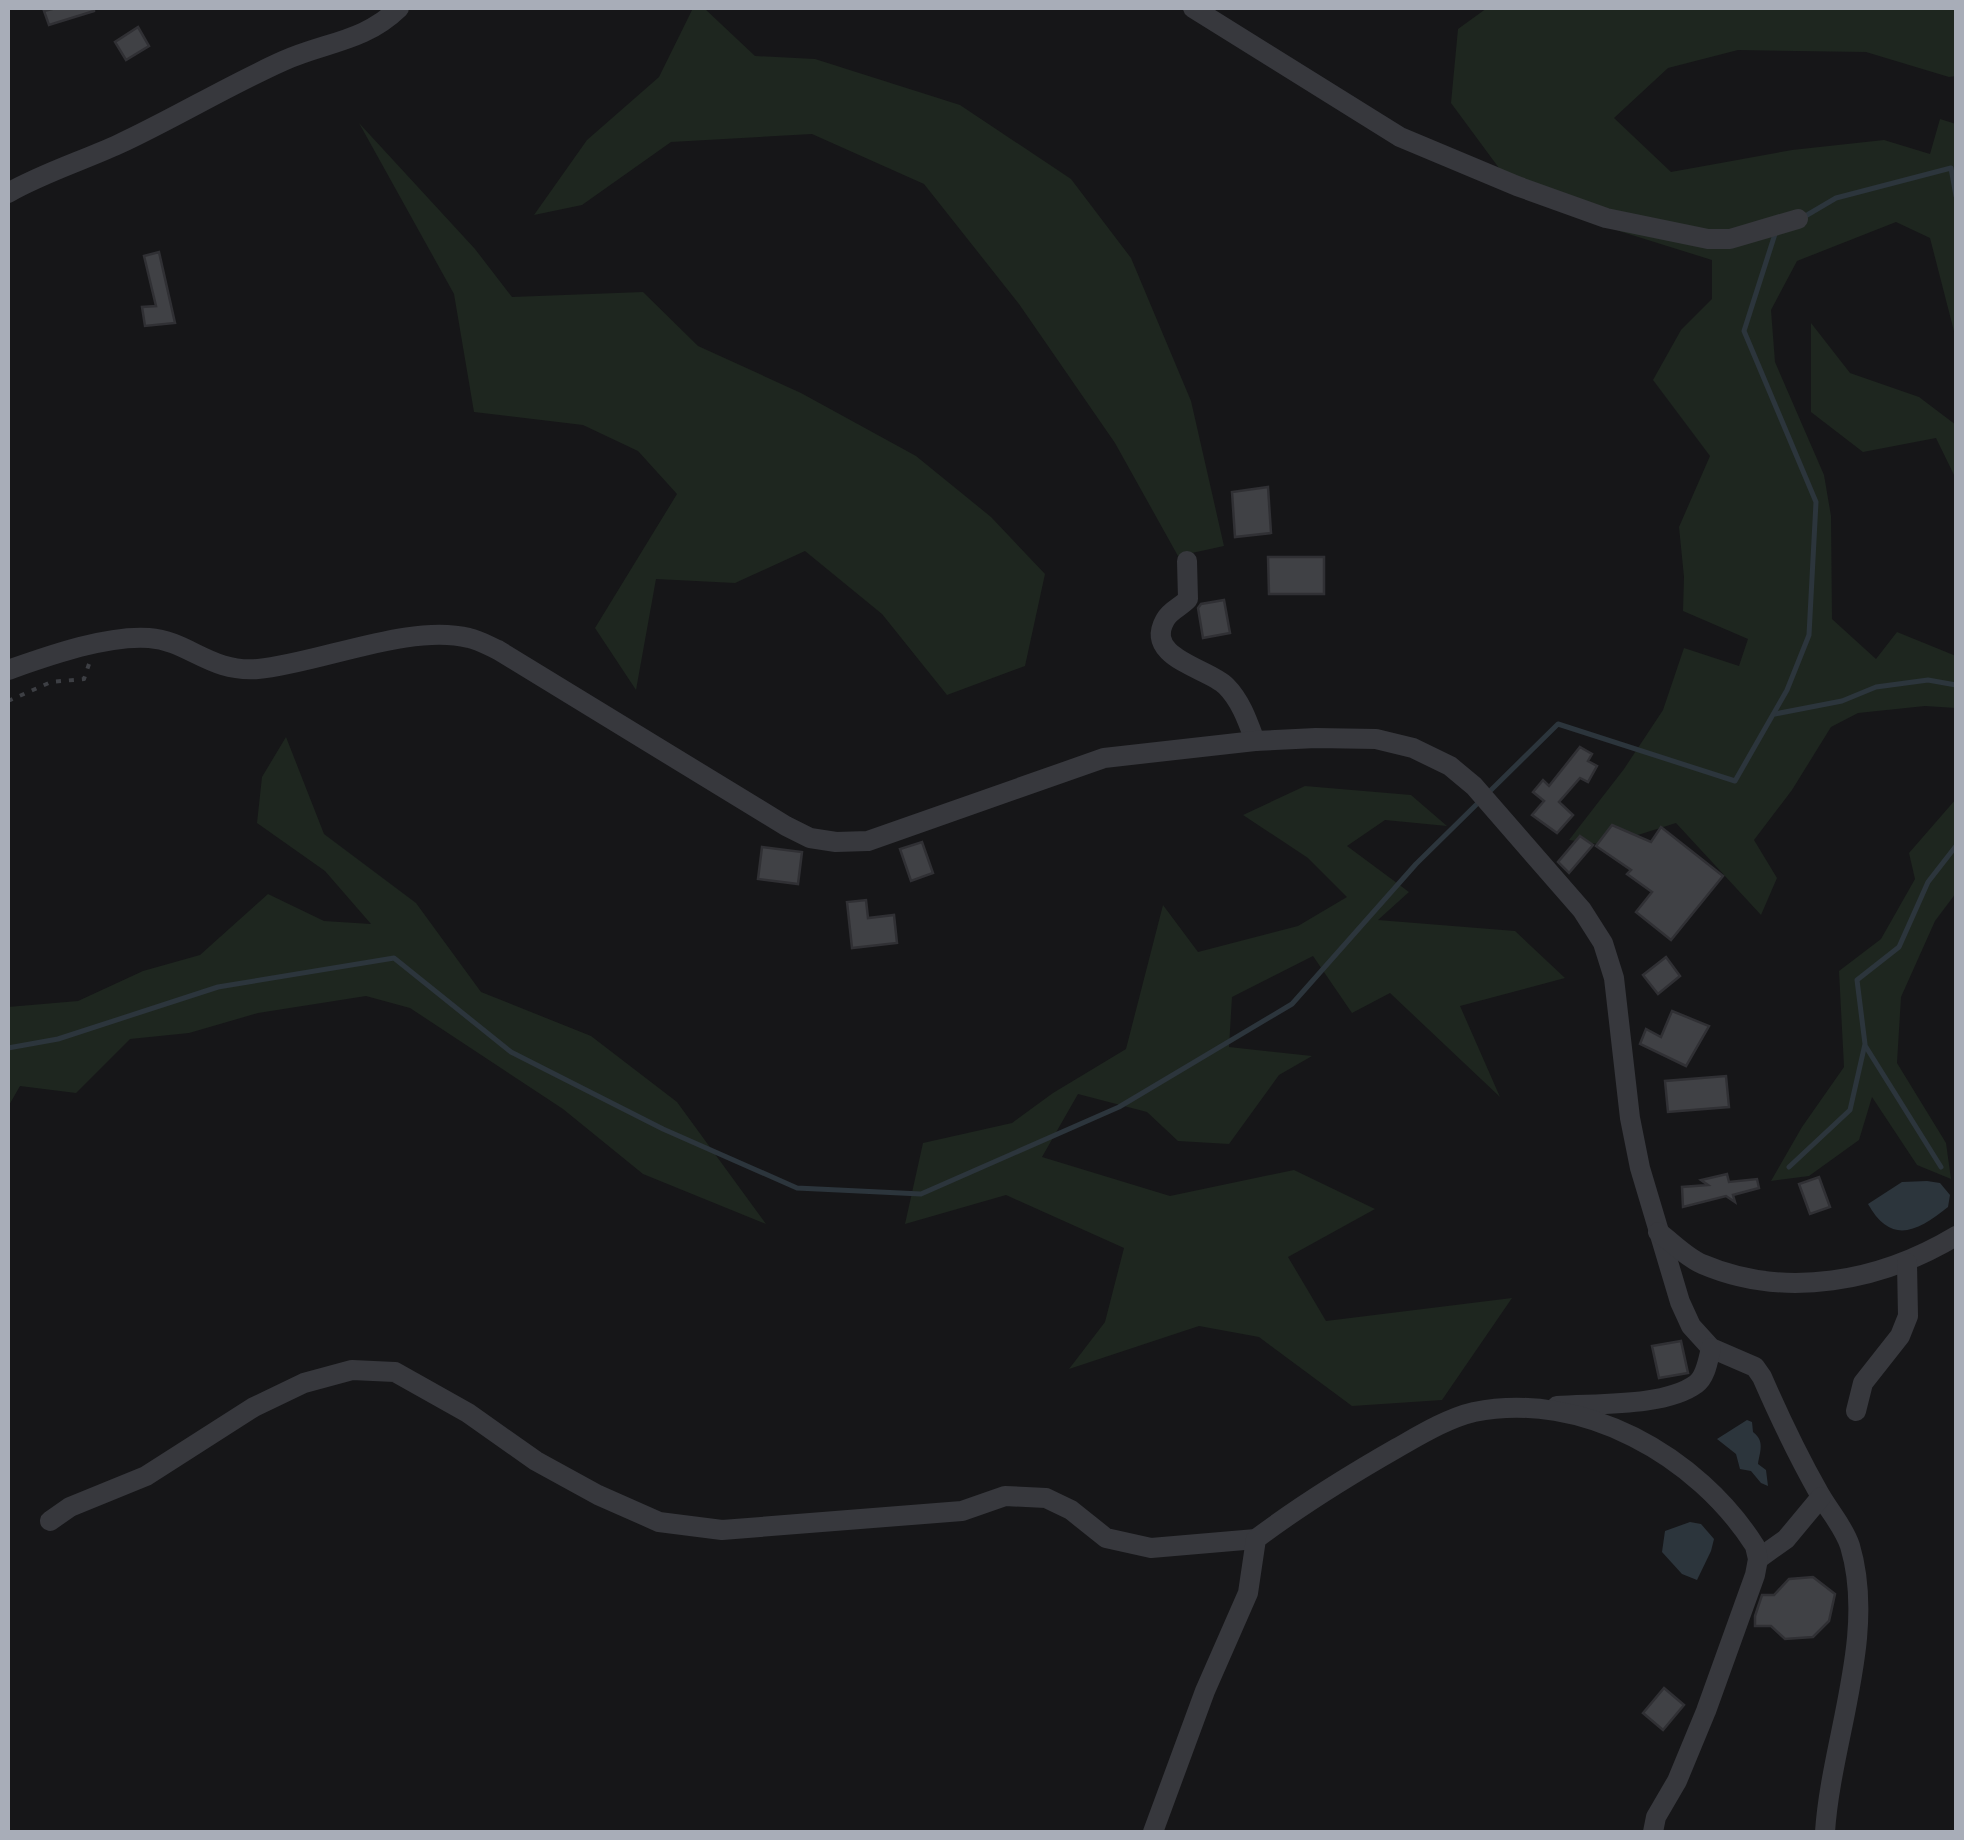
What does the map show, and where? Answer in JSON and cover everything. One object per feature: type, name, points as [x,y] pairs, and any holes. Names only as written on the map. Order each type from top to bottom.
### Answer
[{"type":"street","points":[[8,193],[198,106],[278,63],[308,50],[361,36],[399,8]]},
{"type":"street","points":[[1193,8],[1400,137],[1606,218],[1708,239],[1730,239],[1798,219]]},
{"type":"street","points":[[1188,561],[1188,599],[1170,612],[1162,624],[1162,638],[1168,652],[1181,662],[1227,687],[1243,709],[1256,741]]},
{"type":"street","points":[[8,670],[97,644],[150,638],[222,668],[255,670],[413,637],[468,638],[498,650],[786,826],[810,838],[836,842],[868,841],[902,831],[1059,771],[1104,758],[1256,741],[1376,739],[1413,748],[1450,766],[1506,821],[1582,910],[1603,942],[1621,1022],[1630,1118],[1680,1302],[1691,1326],[1711,1348],[1755,1367],[1762,1376],[1821,1497],[1850,1542],[1860,1621],[1834,1754],[1825,1832]]},
{"type":"street","points":[[1658,1232],[1700,1264],[1750,1278],[1800,1283],[1842,1280],[1907,1263],[1956,1236]]},
{"type":"street","points":[[1856,1411],[1863,1383],[1900,1336],[1908,1316],[1907,1263]]},
{"type":"street","points":[[50,1521],[70,1508],[146,1476],[254,1407],[304,1382],[352,1370],[395,1372],[468,1413],[536,1461],[659,1522],[722,1530],[962,1511],[1005,1496],[1046,1498],[1071,1510],[1106,1538],[1151,1548],[1256,1539],[1304,1503],[1421,1434],[1471,1413],[1651,1400],[1697,1384],[1711,1348]]},
{"type":"street","points":[[1510,1409],[1558,1413],[1631,1434],[1699,1481],[1749,1536],[1758,1559]]},
{"type":"street","points":[[1653,1832],[1706,1711],[1758,1559],[1786,1539],[1821,1497]]},
{"type":"street","points":[[1152,1832],[1205,1690],[1248,1593],[1256,1539]]},
{"type":"path","points":[[8,700],[51,682],[84,678],[97,644]]},
{"type":"shaded area","points":[[693,8],[704,8],[755,56],[815,59],[960,105],[1071,179],[1131,258],[1191,401],[1224,546],[1178,556],[1115,443],[1019,304],[924,184],[812,134],[671,142],[582,205],[534,215],[587,140],[659,77]]},
{"type":"shaded area","points":[[1487,8],[1956,8],[1956,76],[1866,52],[1738,50],[1668,68],[1614,118],[1671,172],[1792,150],[1884,140],[1930,154],[1940,119],[1956,124],[1956,339],[1930,238],[1896,222],[1797,261],[1771,310],[1775,362],[1824,475],[1831,516],[1832,619],[1876,659],[1897,632],[1956,656],[1956,708],[1925,706],[1858,713],[1831,727],[1792,790],[1754,840],[1777,878],[1761,915],[1676,823],[1606,845],[1569,840],[1663,710],[1684,648],[1739,666],[1748,639],[1683,611],[1679,527],[1710,456],[1653,380],[1681,330],[1712,299],[1712,260],[1619,231],[1510,183],[1451,103],[1458,29]]},
{"type":"shaded area","points":[[359,123],[475,249],[512,297],[643,292],[698,346],[801,393],[916,456],[991,517],[1045,574],[1025,666],[947,695],[882,614],[805,551],[735,583],[656,579],[636,690],[595,628],[677,494],[638,451],[583,425],[474,412],[454,294]]},
{"type":"shaded area","points":[[1811,323],[1850,373],[1919,397],[1956,425],[1956,479],[1936,438],[1863,452],[1811,412]]},
{"type":"shaded area","points":[[286,737],[324,834],[416,903],[481,992],[591,1036],[677,1102],[766,1224],[643,1174],[563,1109],[410,1008],[366,996],[258,1013],[189,1033],[130,1039],[76,1093],[20,1086],[8,1107],[8,1007],[78,1001],[143,971],[200,955],[268,894],[324,921],[371,924],[325,871],[257,823],[262,777]]},
{"type":"shaded area","points":[[1305,786],[1411,795],[1447,826],[1385,820],[1347,846],[1409,892],[1378,920],[1515,931],[1565,978],[1460,1006],[1500,1097],[1390,993],[1352,1013],[1313,956],[1232,997],[1229,1047],[1312,1056],[1279,1075],[1229,1144],[1178,1141],[1147,1112],[1078,1094],[1042,1157],[1170,1196],[1294,1170],[1375,1209],[1288,1257],[1326,1321],[1512,1298],[1442,1400],[1352,1406],[1259,1337],[1199,1326],[1069,1369],[1105,1322],[1124,1248],[1006,1195],[905,1224],[923,1143],[1012,1123],[1126,1049],[1163,905],[1198,952],[1298,926],[1347,897],[1308,858],[1243,815]]},
{"type":"shaded area","points":[[1956,799],[1956,893],[1935,921],[1901,997],[1897,1063],[1946,1143],[1951,1179],[1917,1165],[1872,1097],[1859,1140],[1809,1176],[1771,1181],[1802,1127],[1844,1067],[1839,971],[1881,939],[1915,879],[1909,853]]},
{"type":"shaded area","points":[[1902,1182],[1940,1183],[1950,1195],[1948,1207],[1915,1228],[1895,1230],[1877,1217],[1868,1204]]},
{"type":"shaded area","points":[[1747,1420],[1752,1422],[1760,1443],[1758,1464],[1766,1470],[1768,1486],[1751,1471],[1740,1469],[1736,1454],[1717,1439]]},
{"type":"shaded area","points":[[1690,1522],[1701,1524],[1714,1539],[1697,1580],[1682,1574],[1662,1552],[1665,1531]]},
{"type":"building","points":[[44,11],[94,11],[49,25]]},
{"type":"building","points":[[138,27],[149,46],[126,60],[115,42]]},
{"type":"building","points":[[159,252],[175,323],[145,326],[142,307],[156,306],[144,256]]},
{"type":"building","points":[[1268,487],[1271,533],[1235,537],[1232,492]]},
{"type":"building","points":[[1268,557],[1324,557],[1324,594],[1269,594]]},
{"type":"building","points":[[1224,600],[1230,633],[1203,638],[1198,608]]},
{"type":"building","points":[[1580,747],[1592,754],[1588,761],[1597,766],[1588,782],[1580,778],[1559,802],[1573,815],[1557,833],[1532,815],[1544,801],[1533,792],[1543,780],[1549,786]]},
{"type":"building","points":[[1612,825],[1651,842],[1661,827],[1723,876],[1671,940],[1636,912],[1652,892],[1627,874],[1631,870],[1596,846]]},
{"type":"building","points":[[1580,836],[1593,845],[1569,873],[1558,862]]},
{"type":"building","points":[[922,842],[933,873],[911,881],[900,849]]},
{"type":"building","points":[[762,847],[802,852],[798,884],[758,879]]},
{"type":"building","points":[[866,900],[868,918],[894,915],[897,943],[852,948],[847,902]]},
{"type":"building","points":[[1666,957],[1680,976],[1658,994],[1643,975]]},
{"type":"building","points":[[1672,1011],[1709,1026],[1686,1066],[1640,1044],[1646,1029],[1661,1037]]},
{"type":"building","points":[[1726,1076],[1729,1107],[1668,1112],[1665,1081]]},
{"type":"building","points":[[1727,1174],[1729,1182],[1757,1179],[1759,1188],[1733,1195],[1735,1202],[1726,1196],[1683,1207],[1682,1187],[1708,1185],[1701,1180]]},
{"type":"building","points":[[1819,1177],[1830,1207],[1810,1214],[1799,1184]]},
{"type":"building","points":[[1681,1341],[1688,1373],[1659,1378],[1652,1346]]},
{"type":"building","points":[[1813,1577],[1835,1594],[1829,1621],[1813,1637],[1785,1639],[1771,1626],[1755,1626],[1762,1595],[1774,1595],[1789,1579]]},
{"type":"building","points":[[1664,1688],[1684,1705],[1663,1730],[1643,1713]]},
{"type":"waterway","points":[[1802,218],[1836,198],[1951,168],[1956,196]]},
{"type":"waterway","points":[[1488,793],[1558,724],[1735,781],[1787,690],[1809,635],[1816,502],[1744,331],[1775,234]]},
{"type":"waterway","points":[[1775,714],[1842,701],[1876,687],[1928,680],[1956,685]]},
{"type":"waterway","points":[[8,1048],[58,1039],[218,987],[394,958],[511,1052],[663,1129],[797,1188],[921,1194],[1119,1107],[1292,1004],[1416,864],[1481,800]]},
{"type":"waterway","points":[[1789,1167],[1850,1110],[1865,1044],[1857,980],[1899,947],[1928,882],[1956,846]]},
{"type":"waterway","points":[[1866,1047],[1941,1167]]}]
